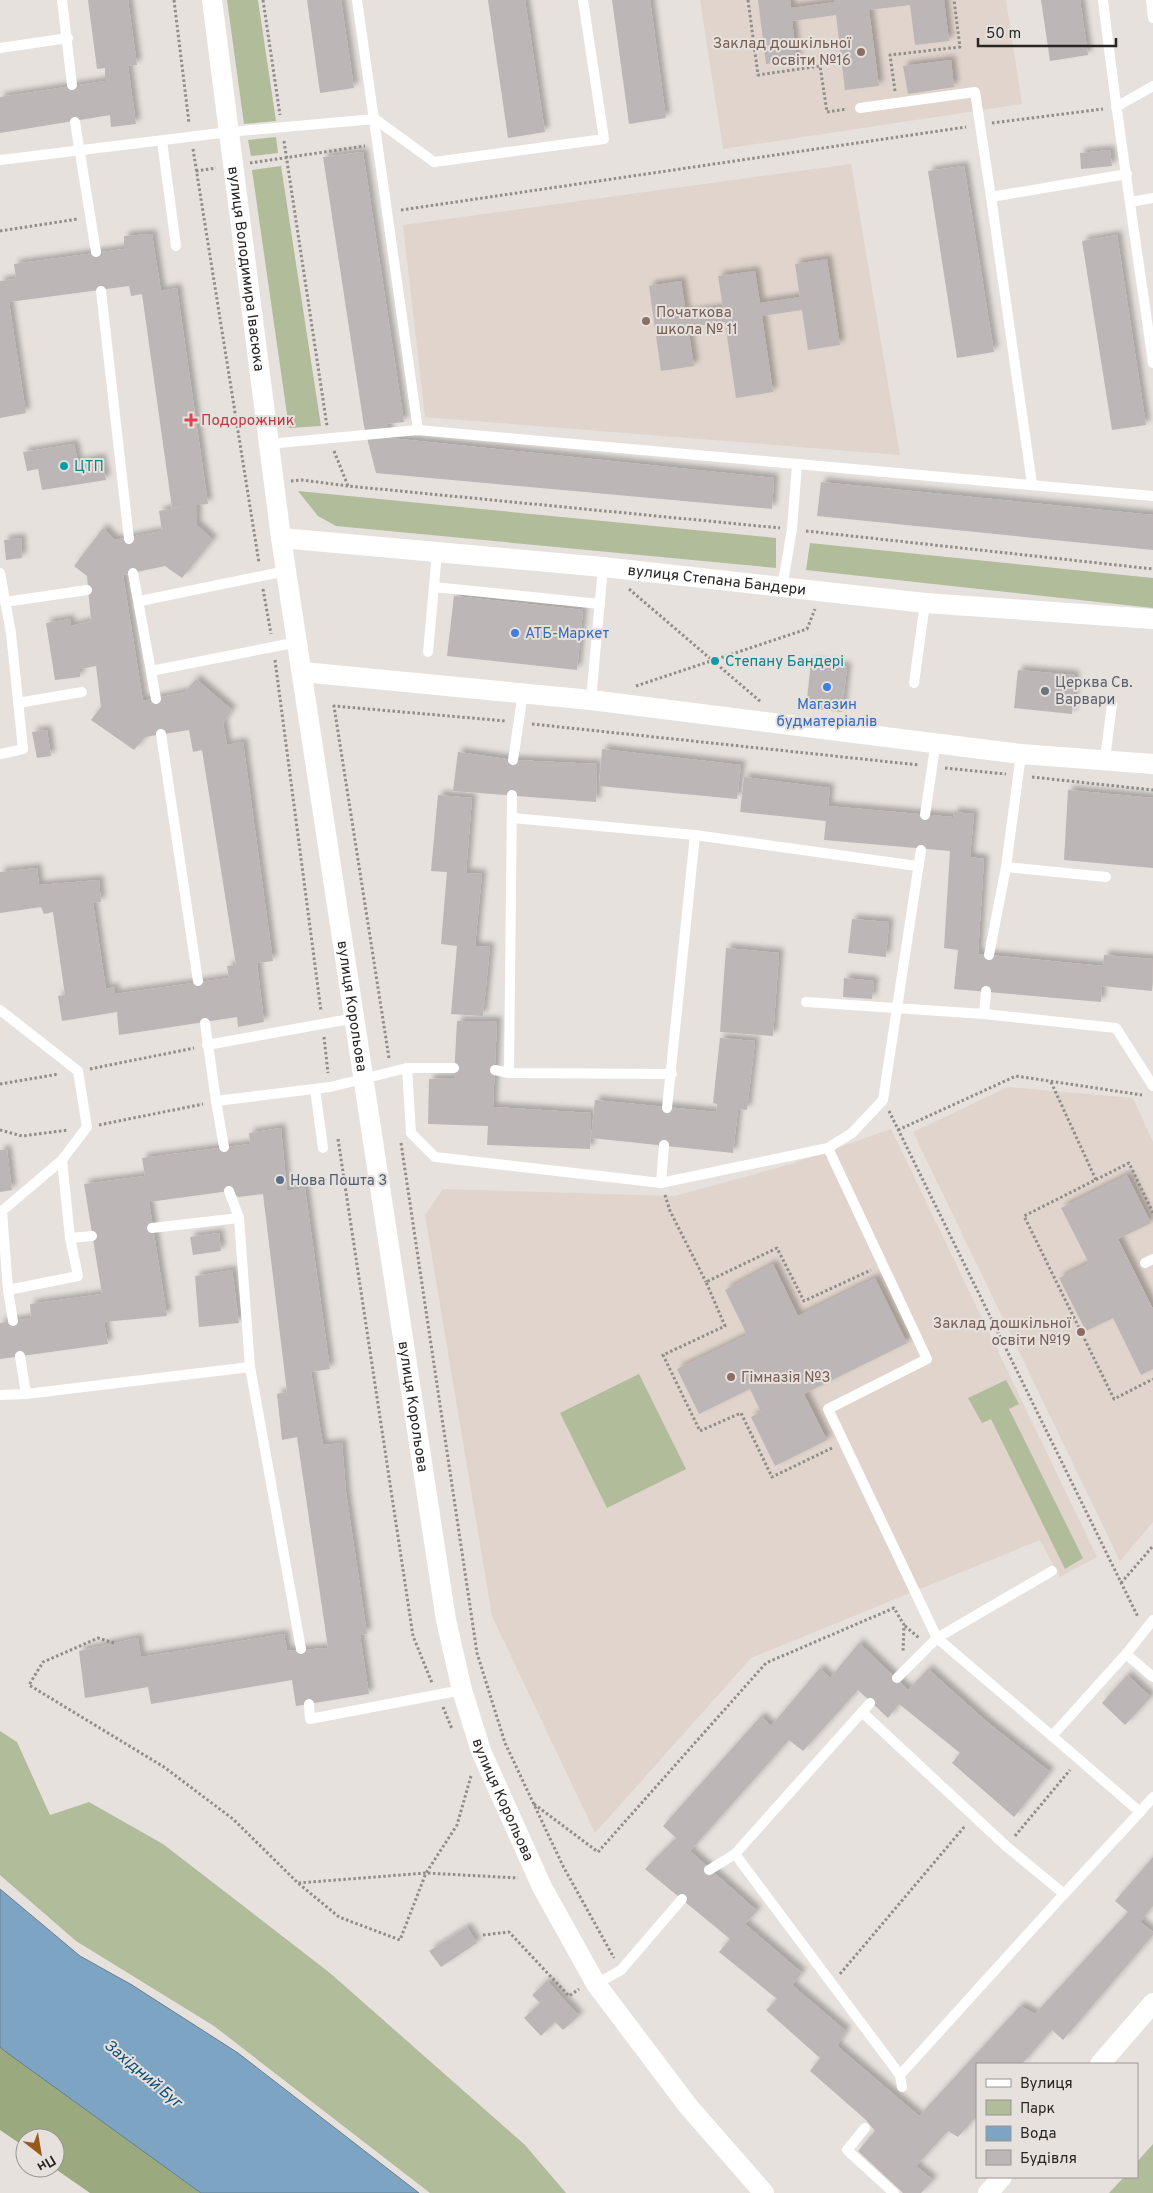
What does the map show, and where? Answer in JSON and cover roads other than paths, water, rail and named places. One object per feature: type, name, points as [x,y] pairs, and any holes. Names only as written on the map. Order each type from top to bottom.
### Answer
[{"type":"street","name":"вулиця Володимира Івасюка","points":[[212,0],[281,538]]},
{"type":"street","name":"вулиця Степана Бандери","points":[[281,538],[603,567],[925,603],[1153,619]]},
{"type":"street","name":"вулиця Корольова","points":[[281,538],[303,672],[363,1081],[446,1620],[462,1690],[481,1750],[519,1839],[590,1985],[688,2106],[764,2193]]},
{"type":"street","points":[[303,672],[590,700],[936,741],[1021,754],[1153,764]]},
{"type":"street","points":[[1101,2063],[1153,2003]]},
{"type":"street","points":[[988,2193],[1001,2178]]},
{"type":"lane","points":[[62,0],[68,38],[72,85]]},
{"type":"lane","points":[[357,0],[418,430]]},
{"type":"lane","points":[[0,160],[191,136],[375,119],[434,162],[604,139],[583,0]]},
{"type":"lane","points":[[1103,0],[1116,108],[1153,363]]},
{"type":"lane","points":[[1151,0],[1153,18]]},
{"type":"lane","points":[[0,48],[68,38]]},
{"type":"lane","points":[[1116,108],[1153,86]]},
{"type":"lane","points":[[860,108],[975,92],[1032,484]]},
{"type":"lane","points":[[75,122],[96,252]]},
{"type":"lane","points":[[162,141],[176,246]]},
{"type":"lane","points":[[991,197],[1127,174]]},
{"type":"lane","points":[[1130,202],[1153,198]]},
{"type":"lane","points":[[102,290],[129,539]]},
{"type":"lane","points":[[268,444],[418,430],[1153,496]]},
{"type":"lane","points":[[782,588],[792,529],[797,465]]},
{"type":"lane","points":[[428,652],[437,553]]},
{"type":"lane","points":[[590,700],[603,567]]},
{"type":"lane","points":[[140,601],[286,571]]},
{"type":"lane","points":[[0,573],[11,633],[23,750],[0,754]]},
{"type":"lane","points":[[133,573],[130,585],[140,601],[156,699]]},
{"type":"lane","points":[[434,587],[600,604]]},
{"type":"lane","points":[[5,602],[87,590]]},
{"type":"lane","points":[[914,684],[925,603]]},
{"type":"lane","points":[[151,671],[298,642]]},
{"type":"lane","points":[[18,703],[82,692]]},
{"type":"lane","points":[[513,760],[523,694]]},
{"type":"lane","points":[[1105,759],[1112,704]]},
{"type":"lane","points":[[161,734],[198,981]]},
{"type":"lane","points":[[925,815],[936,741]]},
{"type":"lane","points":[[989,955],[1006,867],[1021,754]]},
{"type":"lane","points":[[509,1073],[512,795]]},
{"type":"lane","points":[[513,818],[696,835],[917,866]]},
{"type":"lane","points":[[667,1108],[696,835]]},
{"type":"lane","points":[[406,1068],[410,1133],[435,1158],[661,1183],[828,1148],[852,1132],[883,1100],[917,866],[921,850]]},
{"type":"lane","points":[[1006,867],[1106,877]]},
{"type":"lane","points":[[984,1014],[986,991]]},
{"type":"lane","points":[[806,1002],[984,1014],[1116,1028],[1153,1086]]},
{"type":"lane","points":[[0,1010],[78,1071],[87,1127],[62,1160],[1,1211],[8,1290],[13,1321]]},
{"type":"lane","points":[[207,1046],[355,1018]]},
{"type":"lane","points":[[204,1023],[224,1147]]},
{"type":"lane","points":[[216,1101],[316,1089],[363,1081],[390,1071],[406,1068],[454,1068]]},
{"type":"lane","points":[[495,1070],[509,1073],[672,1074]]},
{"type":"lane","points":[[316,1089],[323,1148]]},
{"type":"lane","points":[[661,1183],[664,1145]]},
{"type":"lane","points":[[828,1148],[927,1358],[828,1409],[937,1638],[1140,1812]]},
{"type":"lane","points":[[8,1290],[78,1276],[70,1238],[62,1160]]},
{"type":"lane","points":[[229,1192],[238,1218],[250,1367],[301,1649]]},
{"type":"lane","points":[[152,1228],[238,1218]]},
{"type":"lane","points":[[70,1238],[92,1236]]},
{"type":"lane","points":[[20,1356],[26,1394]]},
{"type":"lane","points":[[0,1395],[26,1394],[250,1367]]},
{"type":"lane","points":[[900,1676],[937,1638],[1052,1570]]},
{"type":"lane","points":[[1052,1736],[1126,1654],[1153,1620]]},
{"type":"lane","points":[[1126,1654],[1153,1677]]},
{"type":"lane","points":[[309,1704],[310,1719],[462,1690]]},
{"type":"lane","points":[[709,1870],[735,1854],[870,1703]]},
{"type":"lane","points":[[862,1712],[1006,1846],[1064,1894]]},
{"type":"lane","points":[[900,2075],[1153,1797]]},
{"type":"lane","points":[[735,1854],[900,2075],[902,2087]]},
{"type":"lane","points":[[590,1985],[621,1970],[682,1899]]},
{"type":"lane","points":[[865,2128],[847,2150],[894,2193]]},
{"type":"water","name":"Західний Буг","points":[[0,1889],[80,1956],[132,1985],[238,2053],[419,2193],[201,2193],[6,2052],[0,2047]]},
{"type":"place","name":"Заклад дошкільної освіти №16","points":[[861,52]]},
{"type":"place","name":"Початкова школа № 11","points":[[646,321]]},
{"type":"place","name":"Подорожник","points":[[191,420]]},
{"type":"place","name":"ЦТП","points":[[64,466]]},
{"type":"place","name":"АТБ-Маркет","points":[[515,633]]},
{"type":"place","name":"Степану Бандері","points":[[715,661]]},
{"type":"place","name":"Магазин будматеріалів","points":[[827,687]]},
{"type":"place","name":"Церква Св. Варвари","points":[[1045,691]]},
{"type":"place","name":"Нова Пошта 3","points":[[280,1180]]},
{"type":"place","name":"Заклад дошкільної освіти №19","points":[[1081,1332]]},
{"type":"place","name":"Гімназія №3","points":[[731,1377]]}]
